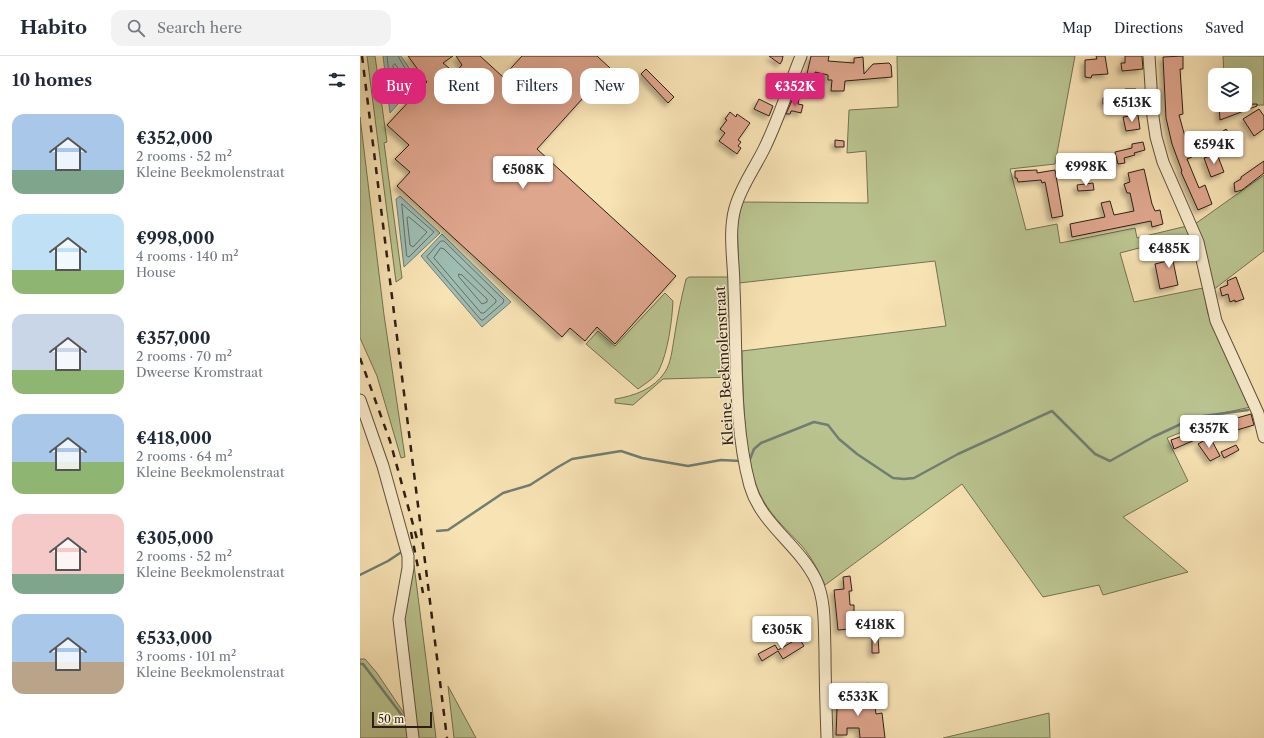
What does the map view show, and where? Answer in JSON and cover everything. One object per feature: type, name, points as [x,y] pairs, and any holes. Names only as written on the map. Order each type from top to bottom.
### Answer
[{"type":"street","name":"Kleine Beekmolenstraat","points":[[801,56],[766,147],[740,192],[734,210],[732,244],[739,410],[743,447],[750,486],[758,504],[771,524],[800,556],[817,582],[822,604],[824,626],[827,738]]},
{"type":"street","points":[[1149,56],[1153,117],[1156,137],[1163,162],[1198,242],[1216,321],[1258,413],[1264,436]]},
{"type":"street","points":[[360,400],[383,466],[408,556],[408,568],[399,619],[413,738]]},
{"type":"green space","points":[[367,56],[375,56],[377,68],[372,68],[372,95]]},
{"type":"green space","points":[[897,56],[1075,56],[1055,164],[1010,169],[1026,230],[1057,224],[1060,243],[1135,228],[1137,238],[1187,226],[1189,235],[1120,253],[1134,302],[1203,288],[1208,314],[1251,407],[1194,419],[1194,427],[1167,438],[1188,481],[1123,517],[1188,572],[1103,595],[1099,585],[1043,597],[962,484],[825,585],[806,551],[776,519],[763,500],[756,486],[751,468],[745,428],[742,351],[946,326],[935,261],[739,283],[737,216],[742,202],[868,203],[866,151],[847,153],[849,110],[898,107]]},
{"type":"green space","points":[[1223,56],[1264,56],[1264,105],[1252,105],[1252,68],[1224,68]]},
{"type":"green space","points":[[373,104],[382,104],[387,142],[384,143],[402,278],[396,282]]},
{"type":"green space","points":[[360,117],[384,315],[405,457],[401,458],[377,376],[360,338]]},
{"type":"green space","points":[[1264,175],[1264,251],[1213,290],[1195,224]]},
{"type":"green space","points":[[689,277],[728,277],[731,279],[734,377],[663,379],[633,405],[615,403],[615,399],[643,391],[655,383],[665,372],[669,365],[686,279]]},
{"type":"green space","points":[[665,293],[673,301],[671,327],[665,354],[655,376],[638,389],[586,344],[598,331],[615,346]]},
{"type":"green space","points":[[414,565],[436,738],[416,738],[404,613]]},
{"type":"green space","points":[[360,659],[365,659],[377,673],[408,719],[411,738],[360,738]]},
{"type":"green space","points":[[448,686],[476,738],[454,738]]},
{"type":"green space","points":[[1049,713],[1050,738],[943,738]]},
{"type":"water","points":[[383,56],[401,56],[409,68],[384,68]]},
{"type":"water","points":[[389,104],[398,104],[390,113]]},
{"type":"water","points":[[400,196],[440,233],[404,267],[396,199]]},
{"type":"water","points":[[442,234],[511,302],[482,327],[421,256]]},
{"type":"water","points":[[868,683],[871,685],[872,699],[853,702],[851,687]]},
{"type":"building","points":[[408,56],[453,56],[443,63],[449,68],[434,68],[434,104],[494,104],[494,69],[502,76],[502,104],[572,104],[572,68],[511,68],[522,56],[597,56],[610,68],[580,68],[580,101],[537,149],[676,276],[615,344],[597,327],[585,341],[570,328],[562,337],[397,186],[410,172],[395,159],[409,145],[387,125],[407,104],[426,104],[426,68],[417,68]]},
{"type":"building","points":[[456,56],[480,56],[493,68],[459,68],[462,65]]},
{"type":"building","points":[[769,56],[783,56],[780,64]]},
{"type":"building","points":[[811,56],[829,56],[828,61],[854,63],[854,58],[863,57],[864,74],[873,64],[889,63],[891,65],[892,77],[845,81],[844,91],[831,91],[832,80],[828,80],[828,75],[815,72],[815,75],[807,74]]},
{"type":"building","points":[[1096,56],[1105,56],[1108,74],[1092,75],[1091,78],[1085,77],[1085,60],[1097,59]]},
{"type":"building","points":[[1125,56],[1142,56],[1143,69],[1122,71],[1121,63],[1125,63]]},
{"type":"building","points":[[1183,56],[1183,69],[1180,69],[1183,114],[1179,115],[1187,144],[1192,142],[1194,149],[1190,150],[1192,157],[1187,159],[1199,188],[1205,185],[1212,204],[1198,210],[1181,172],[1182,171],[1172,144],[1166,118],[1163,57]]},
{"type":"building","points":[[646,69],[674,97],[668,103],[641,74]]},
{"type":"building","points":[[1125,89],[1136,89],[1137,105],[1126,105]]},
{"type":"building","points":[[1106,96],[1112,97],[1111,104],[1103,104],[1103,98],[1106,98]]},
{"type":"building","points":[[793,98],[799,99],[798,104],[803,105],[801,113],[791,111],[790,114],[786,114]]},
{"type":"building","points":[[759,99],[773,106],[769,116],[754,109]]},
{"type":"building","points":[[1252,104],[1257,104],[1257,106],[1252,108]]},
{"type":"building","points":[[1259,109],[1264,116],[1264,129],[1254,136],[1243,119]]},
{"type":"building","points":[[730,112],[736,117],[737,114],[750,123],[738,140],[741,142],[738,146],[741,148],[737,154],[719,141],[725,133],[720,129],[727,120],[725,119]]},
{"type":"building","points":[[1219,112],[1241,112],[1220,120]]},
{"type":"building","points":[[1138,115],[1140,129],[1126,131],[1123,117]]},
{"type":"building","points":[[1226,129],[1230,135],[1222,140],[1219,134]]},
{"type":"building","points":[[835,140],[844,141],[844,147],[835,147]]},
{"type":"building","points":[[1143,142],[1145,150],[1124,158],[1125,163],[1118,164],[1115,152],[1132,148],[1132,144]]},
{"type":"building","points":[[1217,154],[1224,172],[1211,177],[1204,158]]},
{"type":"building","points":[[1264,161],[1264,173],[1242,190],[1235,192],[1234,183]]},
{"type":"building","points":[[1144,169],[1152,204],[1155,211],[1160,210],[1163,224],[1152,227],[1151,221],[1072,237],[1070,224],[1105,217],[1101,203],[1110,201],[1114,215],[1134,211],[1130,193],[1127,193],[1124,184],[1130,182],[1128,173]]},
{"type":"building","points":[[1037,170],[1037,173],[1055,170],[1063,216],[1052,218],[1045,182],[1042,183],[1041,180],[1018,182],[1017,178],[1015,178],[1015,171]]},
{"type":"building","points":[[1093,183],[1094,190],[1078,191],[1077,185]]},
{"type":"building","points":[[1186,247],[1188,255],[1173,261],[1178,285],[1160,289],[1155,264],[1171,260],[1169,252]]},
{"type":"building","points":[[1236,277],[1244,299],[1230,302],[1228,294],[1222,296],[1220,288],[1228,285],[1227,281]]},
{"type":"building","points":[[1251,414],[1254,425],[1213,437],[1209,426]]},
{"type":"building","points":[[1194,432],[1197,439],[1174,449],[1171,440]]},
{"type":"building","points":[[1210,437],[1220,456],[1210,461],[1198,444]]},
{"type":"building","points":[[1236,445],[1239,450],[1224,458],[1221,452]]},
{"type":"building","points":[[850,576],[852,591],[849,591],[850,605],[854,605],[854,612],[850,612],[851,622],[848,622],[849,629],[838,630],[834,590],[844,589],[843,577]]},
{"type":"building","points":[[878,637],[879,653],[872,653],[872,638]]},
{"type":"building","points":[[799,638],[804,646],[783,659],[778,651],[762,661],[758,654],[775,645],[778,650]]},
{"type":"building","points":[[838,684],[845,684],[845,696],[850,696],[850,704],[874,700],[876,714],[882,713],[885,738],[860,738],[859,728],[847,728],[847,735],[836,735]]},
{"type":"waterway","points":[[750,459],[754,449],[761,443],[814,422],[828,425],[839,439],[857,454],[893,478],[914,478],[958,454],[1052,411],[1095,454],[1110,461],[1153,437],[1196,417],[1248,410]]},
{"type":"waterway","points":[[437,531],[448,530],[503,493],[530,485],[572,459],[621,451],[642,458],[688,466],[721,460],[741,461]]},
{"type":"waterway","points":[[360,575],[388,561],[403,551]]},
{"type":"waterway","points":[[360,664],[363,664],[407,722]]},
{"type":"railway","points":[[362,56],[447,738]]},
{"type":"railway","points":[[360,358],[390,441],[417,539]]},
{"type":"railway","points":[[411,532],[423,593]]}]
